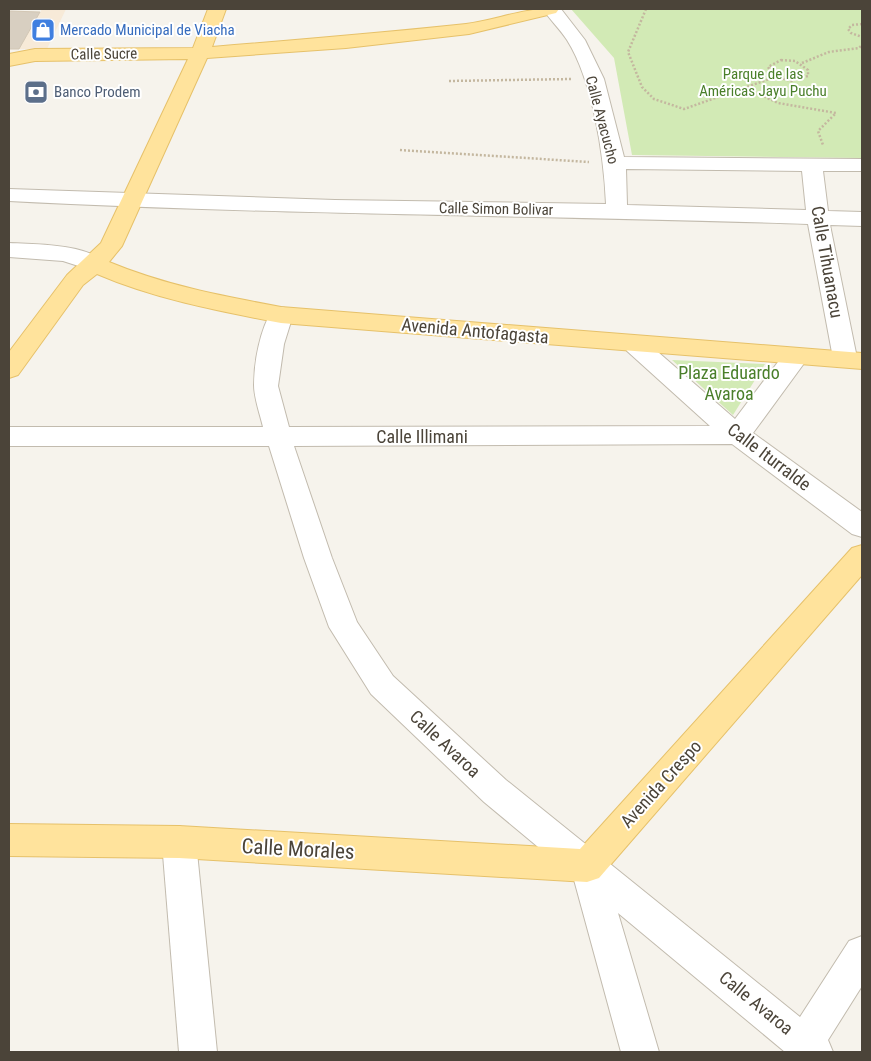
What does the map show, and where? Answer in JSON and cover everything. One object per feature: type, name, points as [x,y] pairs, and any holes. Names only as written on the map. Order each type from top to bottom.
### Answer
[{"type":"main road","points":[[9,369],[75,280],[111,246],[131,199],[200,53],[217,9]]},
{"type":"main road","name":"Calle Sucre","points":[[9,60],[35,55],[200,53],[469,29],[551,9]]},
{"type":"main road","name":"Avenida Antofagasta","points":[[94,264],[160,290],[193,299],[282,315],[854,360]]},
{"type":"main road","name":"Avenida Crespo","points":[[587,866],[862,556]]},
{"type":"main road","name":"Calle Morales","points":[[9,840],[179,842],[587,866]]},
{"type":"street","name":"Calle Ayacucho","points":[[551,9],[576,40],[594,79],[615,163],[617,211]]},
{"type":"street","points":[[615,163],[862,165]]},
{"type":"street","name":"Calle Tihuanacu","points":[[821,165],[818,218],[854,360]]},
{"type":"street","name":"Calle Simon Bolivar","points":[[9,195],[335,207],[617,211],[862,219]]},
{"type":"street","points":[[9,250],[59,253],[80,257],[94,264]]},
{"type":"street","name":"Calle Avaroa","points":[[282,315],[272,344],[266,386],[279,438],[318,558],[344,627],[382,685],[495,791],[809,1047]]},
{"type":"street","name":"Calle Iturralde","points":[[635,344],[737,435],[862,526]]},
{"type":"street","points":[[737,435],[796,356]]},
{"type":"street","name":"Calle Illimani","points":[[9,437],[279,438],[737,435]]},
{"type":"street","points":[[179,842],[198,1052]]},
{"type":"street","points":[[587,866],[640,1052]]},
{"type":"street","points":[[809,1047],[862,954]]},
{"type":"path","points":[[646,9],[628,52],[642,87],[654,99],[684,109],[775,77]]},
{"type":"path","points":[[862,24],[852,25],[848,29],[862,37]]},
{"type":"path","points":[[801,63],[821,53],[838,49],[859,48],[862,45]]},
{"type":"path","points":[[788,60],[801,63],[809,73],[805,79],[794,82],[775,77],[771,74],[768,67],[775,61],[788,60]]},
{"type":"path","points":[[449,81],[594,79]]},
{"type":"path","points":[[745,88],[762,98],[786,106],[836,113],[818,131],[821,165]]},
{"type":"path","points":[[400,150],[615,163]]},
{"type":"shaded area","name":"Mercado Municipal de Viacha","points":[[42,9],[66,9],[47,49],[19,49]]},
{"type":"green space","name":"Parque de las Américas Jayu Puchu","points":[[571,9],[862,9],[862,158],[632,155],[614,58]]},
{"type":"green space","name":"Plaza Eduardo Avaroa","points":[[672,360],[765,364],[733,415]]},
{"type":"building","points":[[9,11],[40,12],[19,49],[9,49]]},
{"type":"place","name":"Mercado Municipal de Viacha","points":[[43,30]]},
{"type":"place","name":"Banco Prodem","points":[[36,92]]}]
